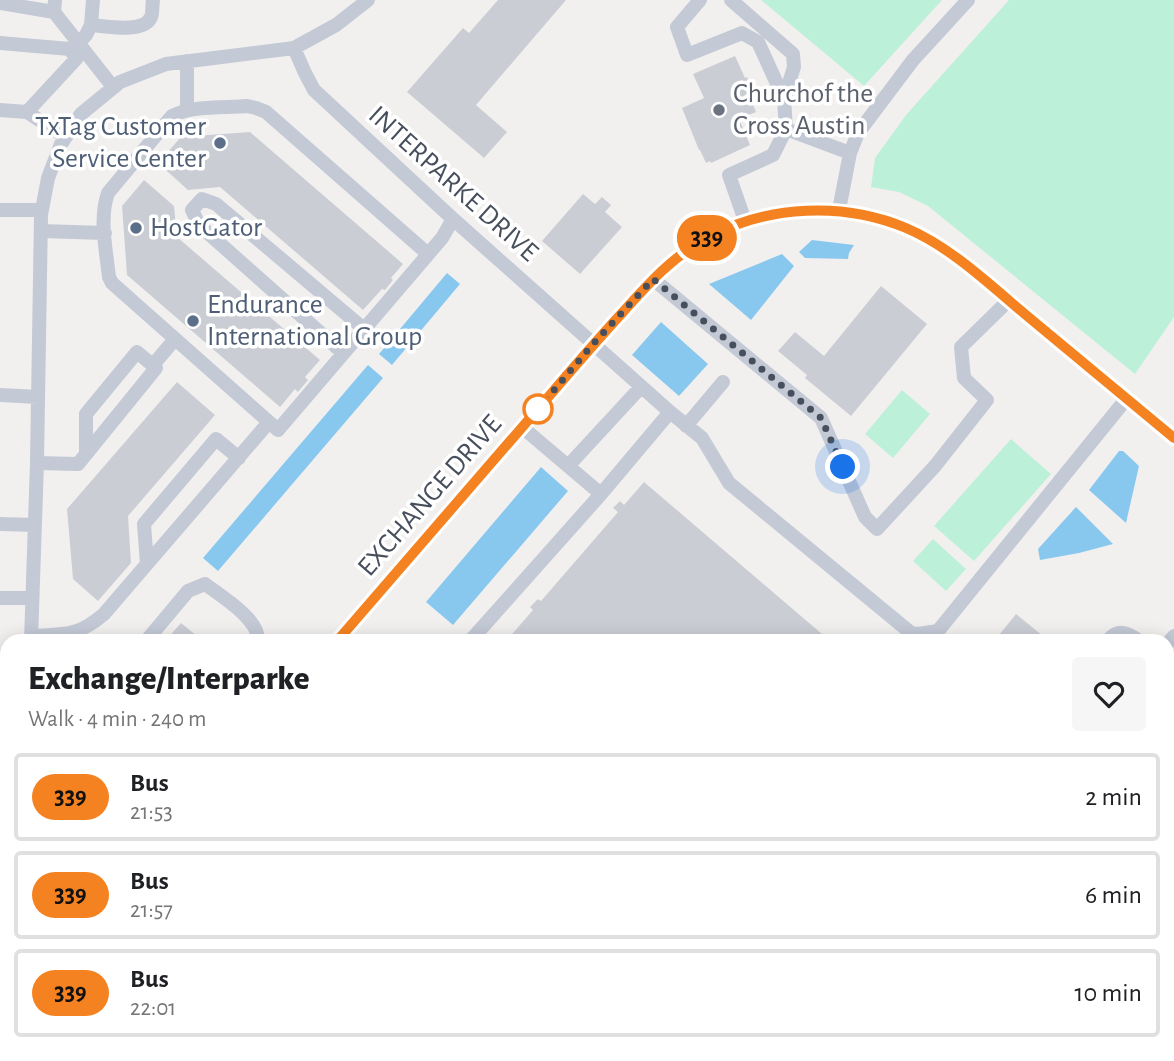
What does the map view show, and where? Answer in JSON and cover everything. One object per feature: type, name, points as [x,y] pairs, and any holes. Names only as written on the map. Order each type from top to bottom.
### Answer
[{"type":"street","points":[[0,43],[75,46],[91,26],[93,0]]},
{"type":"street","points":[[91,26],[133,28],[144,25],[151,19],[153,0]]},
{"type":"street","points":[[31,634],[42,210],[48,178],[61,144],[81,114],[120,82],[166,64],[294,48],[336,25],[368,0]]},
{"type":"street","points":[[700,0],[677,27],[687,55],[742,33],[758,42],[784,100],[786,129],[773,155],[729,175],[745,221]]},
{"type":"street","points":[[731,0],[793,54],[794,67],[784,100]]},
{"type":"street","points":[[839,210],[849,153],[858,132],[913,60],[968,0]]},
{"type":"street","points":[[0,3],[54,6],[75,46],[113,87]]},
{"type":"street","points":[[27,112],[76,59],[75,46]]},
{"type":"street","name":"INTERPARKE DRIVE","points":[[294,48],[314,90],[453,219],[702,438],[729,483],[905,634]]},
{"type":"street","points":[[187,61],[187,110]]},
{"type":"street","points":[[428,254],[266,112],[247,106],[187,110],[172,116],[108,192],[104,210],[104,233],[112,283],[278,430],[442,238],[453,219]]},
{"type":"street","points":[[0,110],[27,112],[65,137]]},
{"type":"street","points":[[786,129],[849,153]]},
{"type":"street","points":[[343,353],[199,225],[192,210],[202,199],[216,204],[364,328]]},
{"type":"street","points":[[0,210],[42,210]]},
{"type":"street","name":"EXCHANGE DRIVE","points":[[343,634],[593,344],[653,279],[678,256],[709,236],[745,221],[804,211],[839,210],[906,228],[937,244],[973,271],[1174,438]]},
{"type":"street","points":[[41,231],[104,233]]},
{"type":"street","points":[[653,279],[821,418],[865,517],[877,528],[935,466],[987,400],[964,378],[961,347],[1009,300]]},
{"type":"street","points":[[153,365],[175,340]]},
{"type":"street","points":[[37,463],[78,464],[156,368],[137,352],[86,414],[86,453]]},
{"type":"street","points":[[686,426],[723,382]]},
{"type":"street","points":[[568,466],[641,387]]},
{"type":"street","points":[[0,395],[38,397]]},
{"type":"street","points":[[918,634],[938,631],[1126,398]]},
{"type":"street","points":[[476,634],[670,412]]},
{"type":"street","points":[[68,634],[83,630],[104,614],[269,422]]},
{"type":"street","points":[[522,427],[601,494]]},
{"type":"street","points":[[147,564],[144,524],[216,439],[239,458]]},
{"type":"street","points":[[0,524],[34,525]]},
{"type":"street","points":[[152,634],[188,591],[205,584],[246,617],[258,634]]},
{"type":"street","points":[[0,598],[32,598]]},
{"type":"green space","points":[[761,0],[942,0],[864,86]]},
{"type":"green space","points":[[1009,0],[1174,0],[1174,317],[1135,374],[928,206],[899,192],[871,187],[875,158],[906,115]]},
{"type":"green space","points":[[902,390],[930,414],[893,458],[865,434]]},
{"type":"green space","points":[[1011,439],[1051,474],[974,561],[934,526]]},
{"type":"green space","points":[[933,539],[966,569],[946,591],[913,561]]},
{"type":"water","points":[[812,240],[854,245],[848,259],[805,258],[799,252]]},
{"type":"water","points":[[782,254],[794,266],[751,320],[709,284]]},
{"type":"water","points":[[447,273],[460,284],[392,365],[379,354]]},
{"type":"water","points":[[661,322],[708,364],[679,396],[632,355]]},
{"type":"water","points":[[368,365],[383,378],[218,571],[203,558]]},
{"type":"water","points":[[1119,451],[1123,451],[1139,466],[1126,523],[1089,490]]},
{"type":"water","points":[[541,467],[568,491],[453,625],[426,602]]},
{"type":"water","points":[[1076,507],[1113,544],[1040,560],[1038,549]]},
{"type":"building","points":[[498,0],[566,0],[476,105],[507,132],[484,158],[407,92],[463,28],[469,33]]},
{"type":"building","name":"Churchof the Cross Austin","points":[[735,56],[756,100],[752,102],[756,112],[739,119],[750,145],[706,163],[682,108],[704,98],[693,74]]},
{"type":"building","points":[[250,132],[403,264],[385,290],[382,289],[363,310],[220,187],[188,190],[158,163],[181,137]]},
{"type":"building","points":[[144,180],[174,206],[177,237],[320,360],[305,377],[308,380],[298,392],[295,389],[280,407],[127,275],[122,206]]},
{"type":"building","points":[[583,194],[595,204],[602,197],[611,205],[605,212],[622,227],[580,274],[542,241]]},
{"type":"building","points":[[881,286],[927,324],[851,416],[805,378],[807,375],[778,351],[795,332],[824,356]]},
{"type":"building","points":[[177,382],[215,415],[128,516],[131,563],[98,601],[73,579],[67,509]]},
{"type":"building","points":[[644,482],[822,634],[512,634],[533,610],[530,607],[538,599],[541,601],[618,512],[613,508],[620,501],[624,505]]},
{"type":"building","points":[[1016,614],[1041,634],[1000,634]]},
{"type":"building","points":[[181,623],[195,634],[171,634]]},
{"type":"bus line","name":"339","points":[[343,634],[593,344],[655,277],[678,256],[709,236],[745,221],[804,211],[839,210],[906,228],[937,244],[973,271],[1174,438]]},
{"type":"place","name":"Churchof the Cross Austin","points":[[719,110]]},
{"type":"place","name":"TxTag Customer Service Center","points":[[220,143]]},
{"type":"place","name":"HostGator","points":[[136,228]]},
{"type":"place","name":"Endurance International Group","points":[[193,321]]},
{"type":"route","points":[[538,409],[653,279],[821,418],[843,467]]}]
